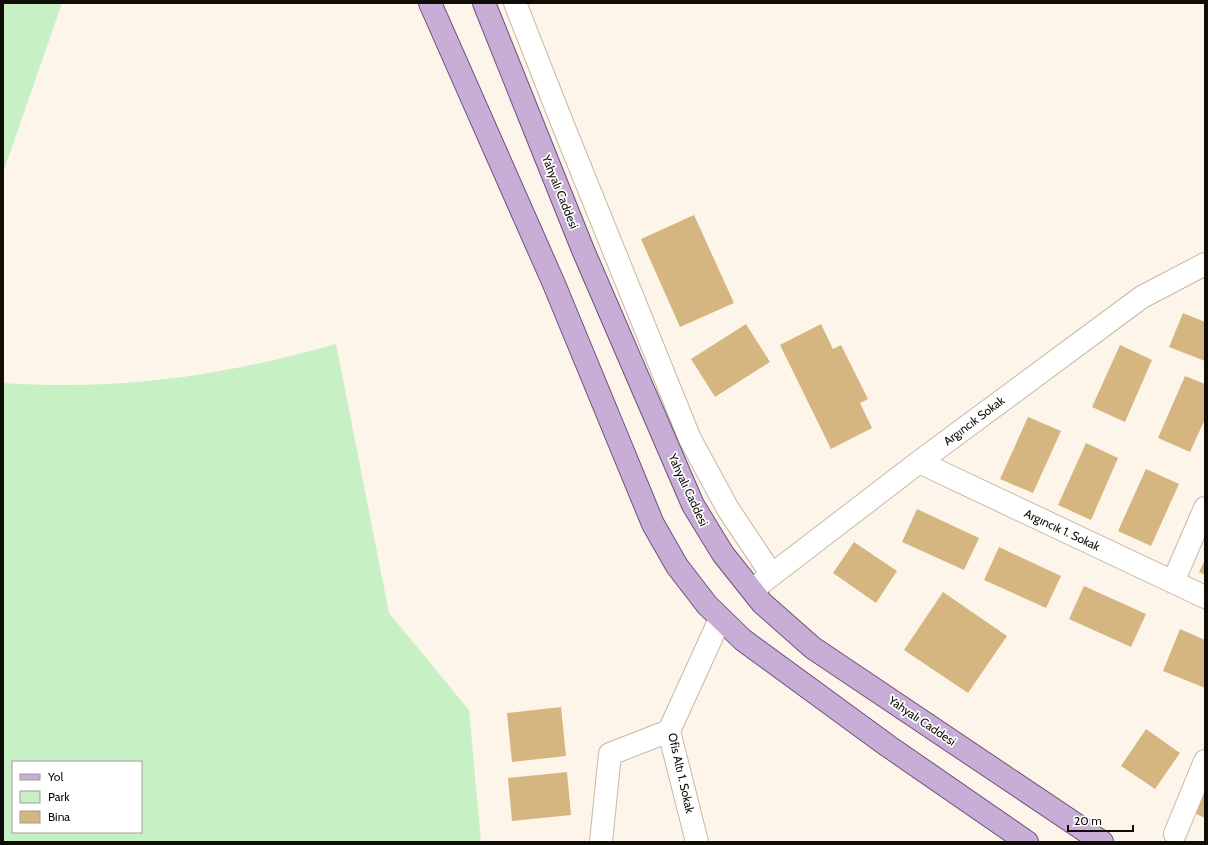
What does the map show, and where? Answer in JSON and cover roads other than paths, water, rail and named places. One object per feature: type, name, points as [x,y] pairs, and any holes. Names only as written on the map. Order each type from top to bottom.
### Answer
[{"type":"main road","points":[[430,3],[554,284],[653,524],[677,566],[691,586],[720,619],[743,640],[888,746],[1027,842]]},
{"type":"main road","name":"Yahyalı Caddesi","points":[[484,3],[580,243],[693,505],[722,554],[752,591],[787,626],[813,648],[1102,842]]},
{"type":"street","points":[[515,3],[560,120],[690,439],[728,509],[772,575]]},
{"type":"street","name":"Argıncık Sokak","points":[[752,591],[919,462],[1142,297],[1205,264]]},
{"type":"street","name":"Argıncık 1. Sokak","points":[[919,462],[1205,597]]},
{"type":"street","points":[[1173,582],[1205,508]]},
{"type":"street","name":"Ofis Altı 1. Sokak","points":[[697,842],[669,730],[720,619]]},
{"type":"street","points":[[601,842],[610,754],[669,730]]},
{"type":"street","points":[[1175,834],[1205,761]]}]
